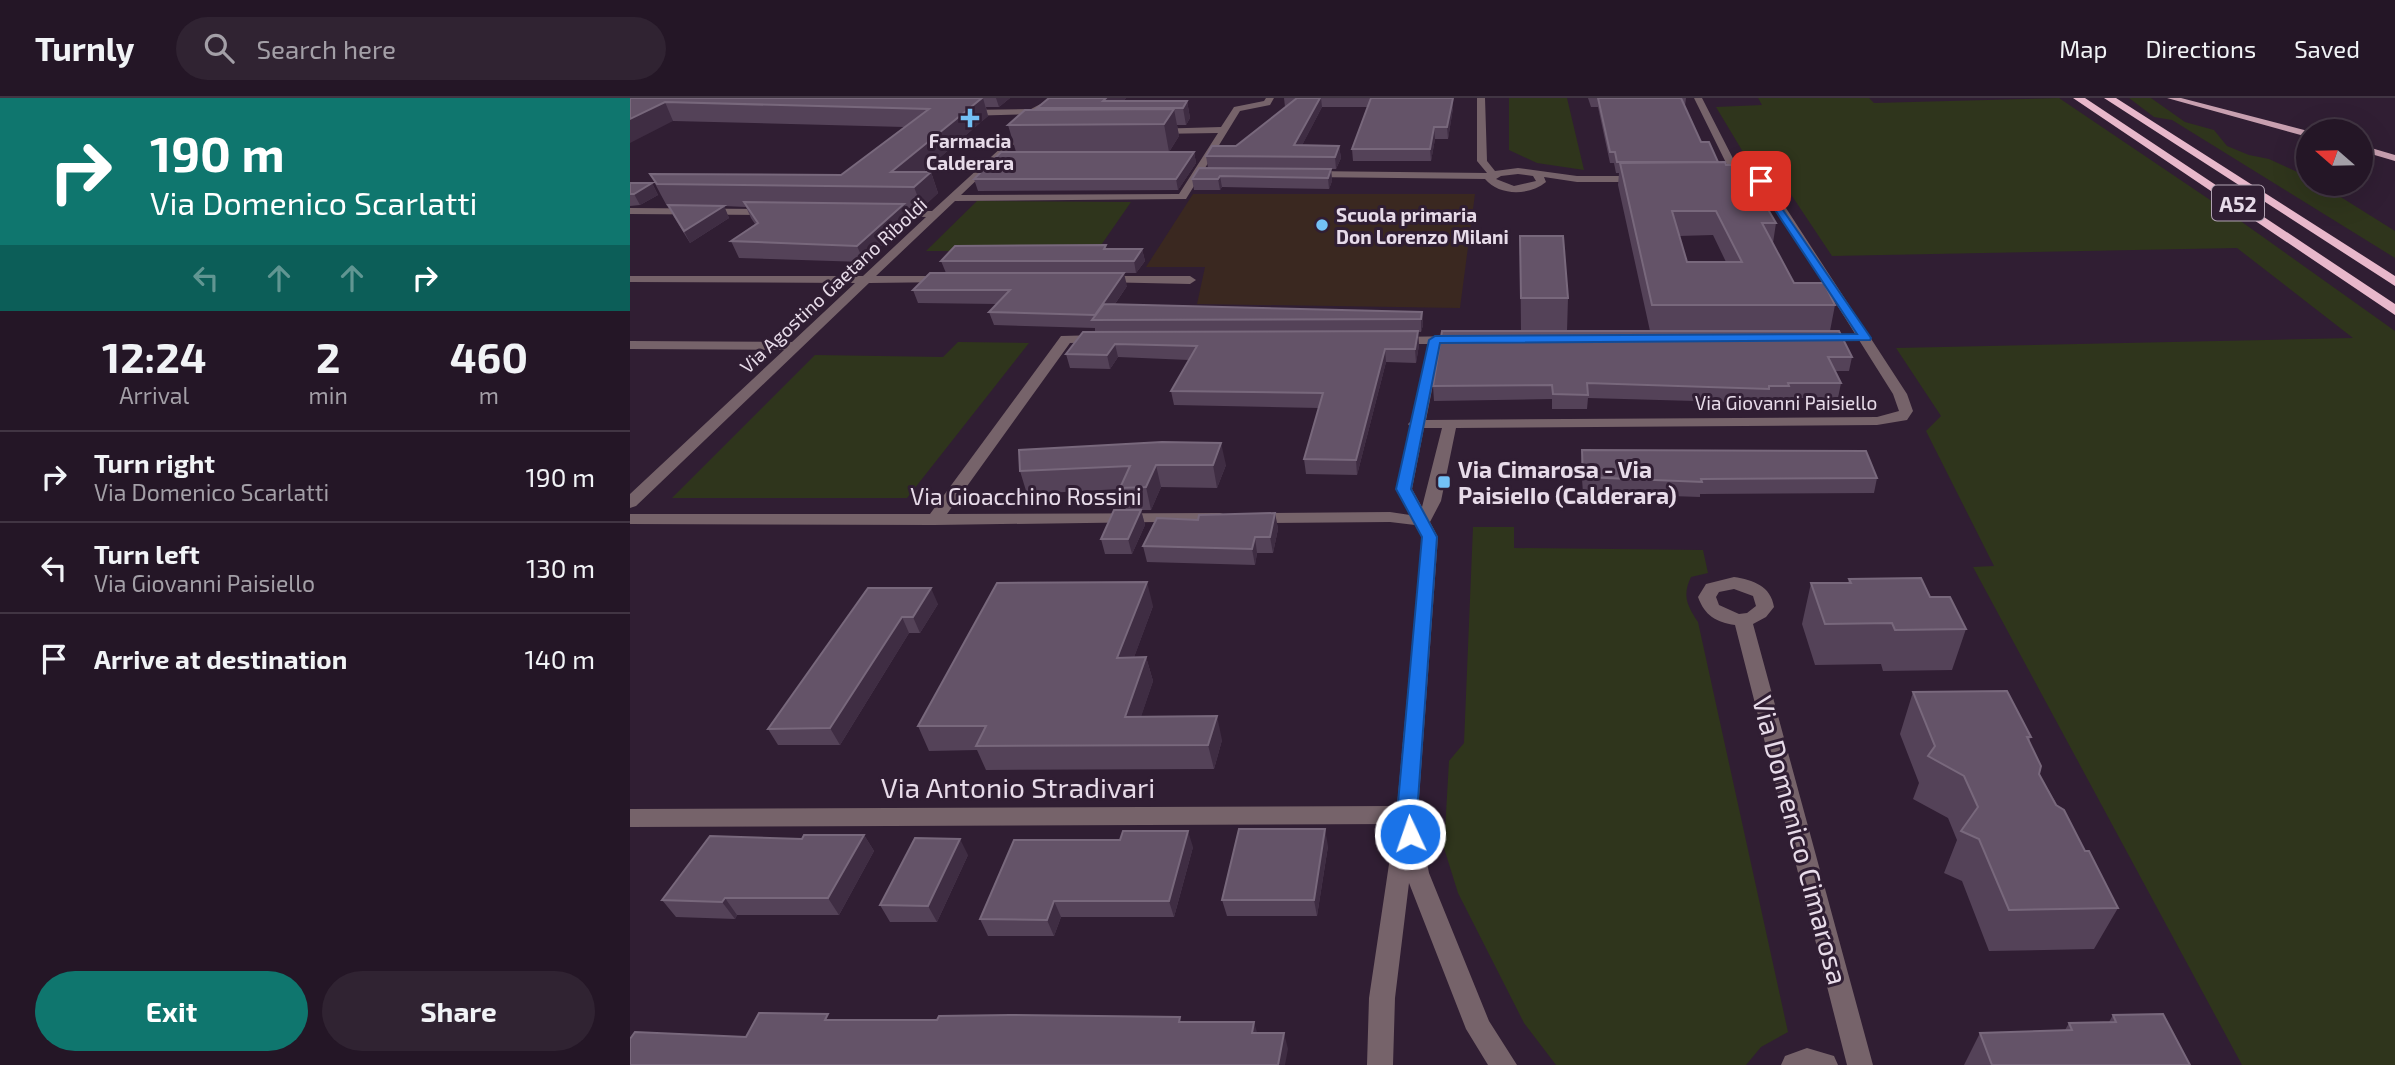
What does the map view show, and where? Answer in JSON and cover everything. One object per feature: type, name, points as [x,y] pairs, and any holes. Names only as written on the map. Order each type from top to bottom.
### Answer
[{"type":"highway","name":"A52","points":[[2078,98],[2395,311]]},
{"type":"highway","name":"A52","points":[[2109,98],[2395,282]]},
{"type":"main road","points":[[2171,98],[2296,131]]},
{"type":"main road","points":[[2373,152],[2395,158]]},
{"type":"street","points":[[960,110],[1032,111],[1058,98]]},
{"type":"street","points":[[952,198],[1182,197],[1237,109],[1267,103],[1270,98]]},
{"type":"street","points":[[1481,98],[1482,160],[1493,176],[1492,183],[1506,188],[1577,179]]},
{"type":"street","points":[[1698,98],[1738,178]]},
{"type":"street","name":"Via Agostino Gaetano Riboldi","points":[[630,503],[952,198],[1029,131],[1034,118],[1032,111]]},
{"type":"street","points":[[1143,131],[1223,130]]},
{"type":"street","points":[[1482,151],[1500,163],[1533,173],[1541,182],[1535,186]]},
{"type":"street","points":[[1194,157],[1208,157]]},
{"type":"street","points":[[1292,174],[1493,176],[1506,171],[1577,179],[1658,179]]},
{"type":"street","points":[[1197,174],[1210,174]]},
{"type":"street","name":"Via Giovanni Paisiello","points":[[1415,424],[1877,421],[1902,417],[1906,411],[1900,394],[1859,338],[1766,184],[1738,178],[1712,178]]},
{"type":"street","points":[[630,211],[783,212]]},
{"type":"street","points":[[867,213],[936,214]]},
{"type":"street","points":[[630,279],[961,280]]},
{"type":"street","points":[[1082,280],[1190,280]]},
{"type":"street","points":[[934,520],[1066,339],[1107,339]]},
{"type":"street","points":[[1380,340],[1476,340]]},
{"type":"street","points":[[1380,1065],[1382,998],[1407,814],[1430,537],[1404,489],[1415,424],[1435,340]]},
{"type":"street","points":[[630,345],[795,346]]},
{"type":"street","points":[[1422,521],[1433,500],[1450,424]]},
{"type":"street","name":"Via Gioacchino Rossini","points":[[630,519],[1390,517],[1422,521]]},
{"type":"street","name":"Via Domenico Cimarosa","points":[[1749,619],[1743,621],[1860,1065]]},
{"type":"street","points":[[1407,814],[1417,873],[1479,1029],[1504,1065]]},
{"type":"street","name":"Via Antonio Stradivari","points":[[630,818],[1407,814]]},
{"type":"street","points":[[1794,1065],[1807,1061],[1825,1065]]},
{"type":"shaded area","name":"Scuola primaria Don Lorenzo Milani","points":[[1193,194],[1475,194],[1460,308],[1197,304],[1205,267],[1146,267]]},
{"type":"green space","points":[[1509,98],[1567,98],[1584,170],[1537,163],[1509,150]]},
{"type":"green space","points":[[1758,98],[1869,98],[1874,103],[2059,98],[2225,210],[2395,331],[2395,1065],[2242,1065],[1973,567],[1994,566],[1926,431],[1941,416],[1896,348],[2353,338],[2237,248],[1832,256],[1780,178],[1755,172],[1716,107],[1762,105]]},
{"type":"green space","points":[[2129,98],[2151,98],[2185,122],[2214,130],[2227,146],[2269,159],[2296,171],[2296,196],[2339,196],[2395,231],[2395,258],[2172,120],[2154,117]]},
{"type":"green space","points":[[977,201],[1131,202],[1097,251],[926,251]]},
{"type":"green space","points":[[958,342],[1029,343],[907,498],[672,498],[815,355],[943,357]]},
{"type":"green space","points":[[1473,527],[1514,527],[1514,548],[1703,550],[1708,573],[1691,577],[1687,600],[1698,622],[1788,1032],[1761,1047],[1746,1065],[1556,1065],[1524,1023],[1458,893],[1444,848],[1449,761],[1464,743]]},
{"type":"building","points":[[630,98],[982,98],[891,172],[931,172],[914,187],[657,184],[650,174],[841,175],[929,109],[665,102],[630,119]]},
{"type":"building","points":[[1049,98],[1187,101],[1183,108],[1037,108]]},
{"type":"building","points":[[1297,98],[1320,98],[1294,145],[1339,146],[1335,157],[1206,156],[1212,146],[1236,146]]},
{"type":"building","points":[[1371,98],[1453,98],[1447,127],[1434,127],[1430,149],[1352,149]]},
{"type":"building","points":[[1598,98],[1681,98],[1701,142],[1709,142],[1718,162],[1617,162],[1615,152],[1610,152]]},
{"type":"building","points":[[1174,109],[1164,124],[1008,125],[1025,110]]},
{"type":"building","points":[[1001,152],[1194,152],[1176,179],[974,179]]},
{"type":"building","points":[[1725,162],[1726,165],[1742,165],[1776,223],[1762,223],[1794,283],[1824,283],[1835,305],[1652,305],[1620,163]],"holes":[[[1672,211],[1716,211],[1742,262],[1687,262]]]},
{"type":"building","points":[[1199,168],[1331,169],[1328,178],[1220,176],[1218,179],[1192,179]]},
{"type":"building","points":[[630,183],[652,183],[630,194]]},
{"type":"building","points":[[744,202],[904,204],[857,246],[731,241],[758,223]]},
{"type":"building","points":[[668,205],[724,206],[684,231]]},
{"type":"building","points":[[1520,236],[1563,236],[1568,298],[1521,298]]},
{"type":"building","points":[[1106,245],[1104,249],[1142,249],[1134,261],[941,261],[955,246]]},
{"type":"building","points":[[930,273],[1124,273],[1095,315],[989,312],[1010,290],[913,290]]},
{"type":"building","points":[[1104,304],[1422,312],[1421,319],[1092,320]]},
{"type":"building","points":[[1418,331],[1415,349],[1385,349],[1356,460],[1304,459],[1323,393],[1171,391],[1197,346],[1115,344],[1107,355],[1066,354],[1083,332]]},
{"type":"building","points":[[1442,331],[1839,331],[1852,357],[1828,357],[1841,383],[1788,383],[1789,386],[1769,386],[1769,389],[1587,383],[1588,395],[1553,394],[1552,385],[1433,386]]},
{"type":"building","points":[[1162,442],[1221,443],[1213,465],[1156,465],[1146,487],[1120,488],[1130,466],[1020,471],[1019,450]]},
{"type":"building","points":[[1582,450],[1866,451],[1877,478],[1701,479],[1702,482],[1583,477]]},
{"type":"building","points":[[1114,510],[1141,510],[1128,539],[1101,539]]},
{"type":"building","points":[[1275,513],[1270,537],[1255,537],[1252,549],[1143,546],[1157,518],[1198,520],[1199,515]]},
{"type":"building","points":[[1921,578],[1930,597],[1950,597],[1966,629],[1895,630],[1892,623],[1825,624],[1811,583],[1851,583],[1849,579]]},
{"type":"building","points":[[1147,582],[1117,658],[1146,657],[1125,717],[1217,716],[1208,745],[976,746],[986,726],[918,726],[997,583]]},
{"type":"building","points":[[868,588],[931,588],[913,617],[902,617],[830,728],[768,729]]},
{"type":"building","points":[[2007,691],[2031,737],[2027,737],[2041,766],[2039,774],[2056,805],[2064,810],[2085,851],[2089,851],[2118,908],[2009,910],[1979,839],[1961,831],[1978,807],[1964,776],[1928,756],[1935,746],[1913,692]]},
{"type":"building","points":[[1239,829],[1325,829],[1314,900],[1222,900]]},
{"type":"building","points":[[1123,831],[1188,831],[1169,901],[1054,901],[1047,920],[980,919],[1014,840],[1120,840]]},
{"type":"building","points":[[804,835],[864,835],[828,898],[725,898],[722,902],[662,900],[710,836],[802,839]]},
{"type":"building","points":[[915,838],[960,839],[928,906],[880,905]]},
{"type":"building","points":[[759,1013],[828,1014],[825,1020],[937,1020],[939,1016],[1010,1015],[1180,1017],[1179,1022],[1254,1022],[1252,1033],[1284,1033],[1278,1065],[630,1065],[630,1039],[635,1032],[746,1037]]},
{"type":"building","points":[[2163,1014],[2190,1065],[1992,1065],[1980,1033],[2072,1030],[2069,1023],[2116,1022],[2113,1015]]},
{"type":"place","name":"Farmacia Calderara","points":[[970,118]]},
{"type":"place","name":"Scuola primaria Don Lorenzo Milani","points":[[1322,225]]},
{"type":"place","name":"Via Cimarosa - Via PaisieIIo (Calderara)","points":[[1444,482]]},
{"type":"route","points":[[1410,834],[1407,814],[1430,537],[1404,489],[1415,424],[1435,340],[1866,338],[1766,184],[1761,181]]}]
